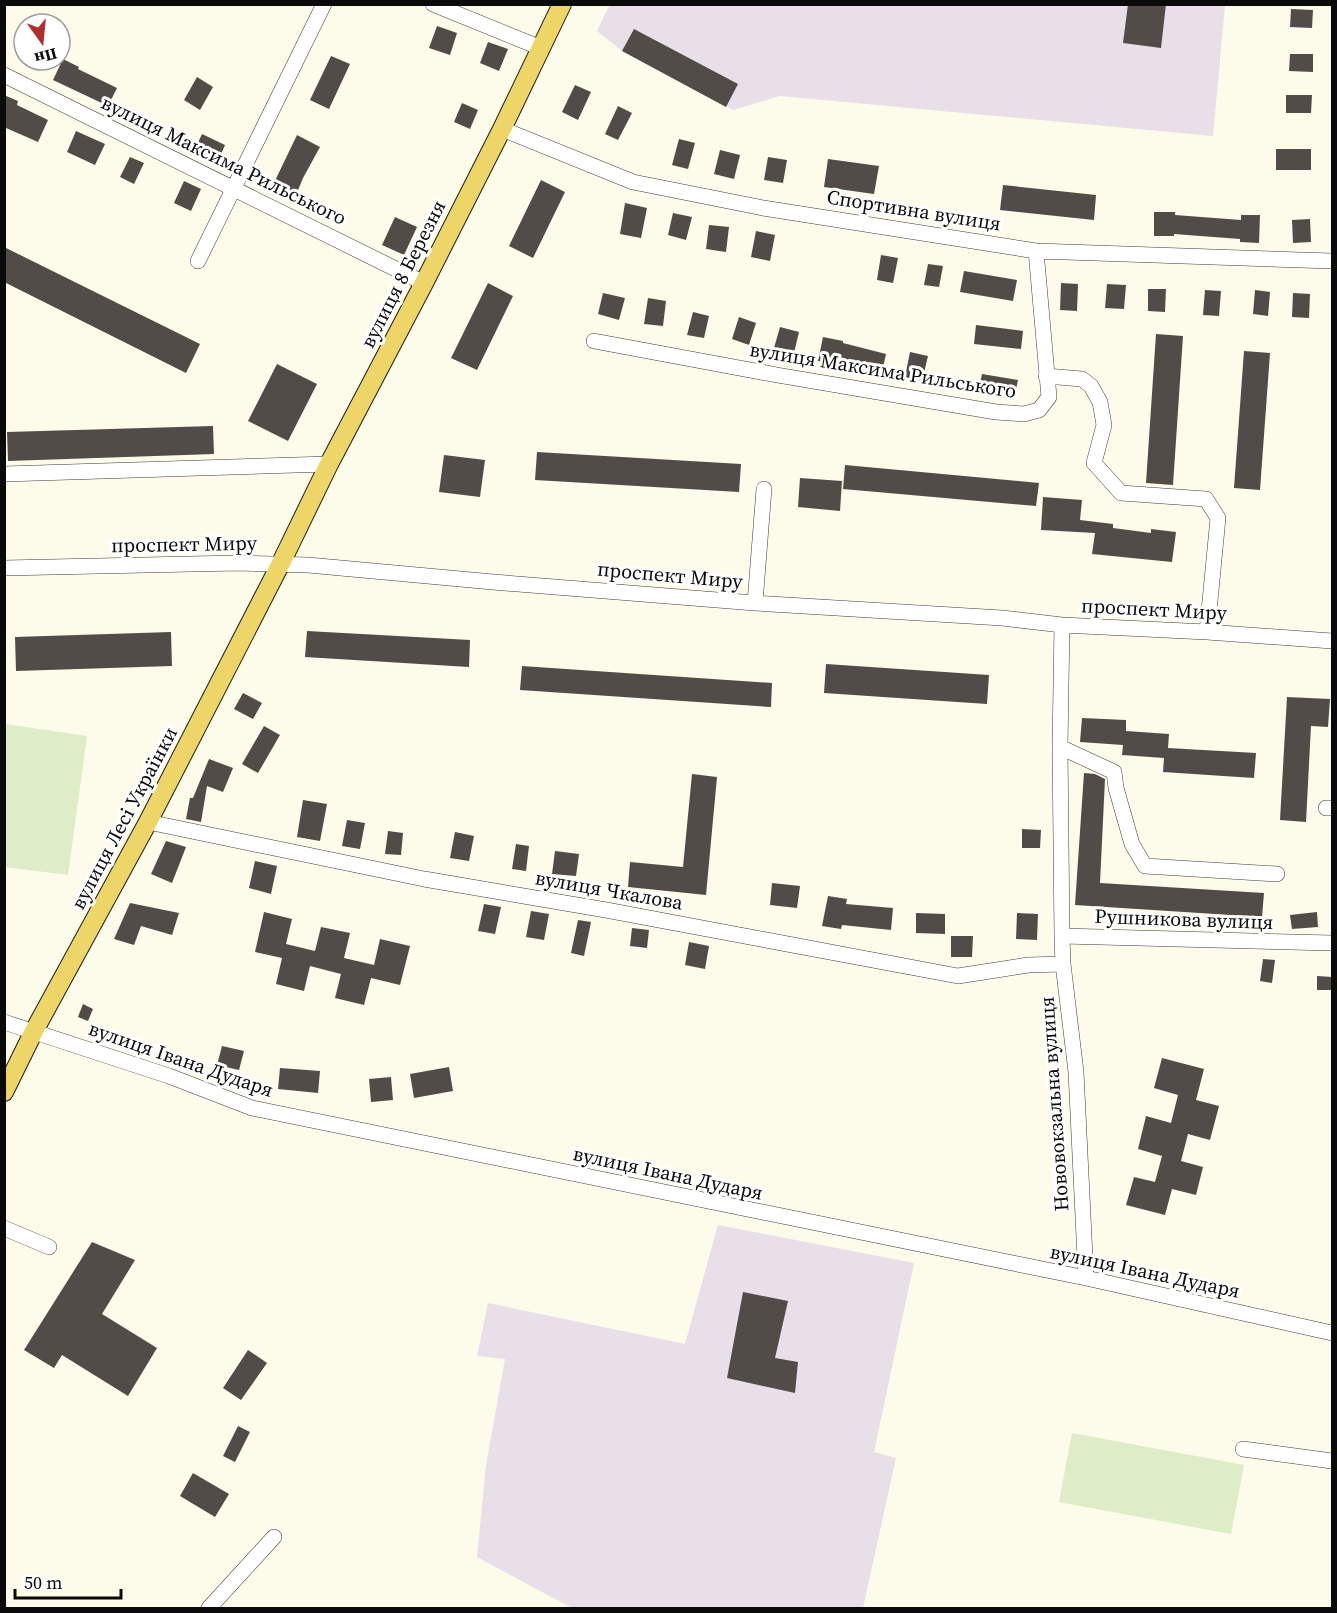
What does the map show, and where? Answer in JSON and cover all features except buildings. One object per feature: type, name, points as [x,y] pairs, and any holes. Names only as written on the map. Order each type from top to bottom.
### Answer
[{"type":"main road","name":"вулиця 8 Березня","points":[[281,564],[329,464],[502,129],[562,4]]},
{"type":"main road","name":"вулиця Лесі Українки","points":[[4,1092],[34,1031],[148,822],[281,564]]},
{"type":"street","points":[[198,261],[324,4]]},
{"type":"street","points":[[433,4],[541,48]]},
{"type":"street","name":"вулиця Максима Рильського","points":[[4,75],[424,283]]},
{"type":"street","name":"Спортивна вулиця","points":[[502,129],[633,182],[763,208],[1036,250],[1332,261]]},
{"type":"street","name":"вулиця Максима Рильського","points":[[594,341],[777,375],[996,412],[1024,414],[1039,410],[1049,397],[1036,250]]},
{"type":"street","points":[[1046,376],[1082,379],[1091,386],[1100,402],[1104,425],[1094,463],[1121,493],[1206,499],[1218,518],[1207,632]]},
{"type":"street","points":[[4,474],[329,464]]},
{"type":"street","points":[[754,603],[764,489]]},
{"type":"street","name":"проспект Миру","points":[[4,568],[281,564],[754,603],[1332,641]]},
{"type":"street","points":[[1062,625],[1060,887],[1063,963]]},
{"type":"street","points":[[1060,747],[1114,772],[1116,788],[1132,844],[1145,866],[1277,874]]},
{"type":"street","name":"вулиця Чкалова","points":[[148,822],[424,879],[640,916],[958,976],[1028,965],[1063,963]]},
{"type":"street","name":"Рушникова вулиця","points":[[1062,936],[1332,943]]},
{"type":"street","name":"Нововокзальна вулиця","points":[[1063,963],[1076,1072],[1086,1278]]},
{"type":"street","name":"вулиця Івана Дударя","points":[[4,1022],[170,1076],[252,1108],[1086,1278],[1332,1333]]},
{"type":"street","points":[[4,1228],[50,1247]]},
{"type":"street","points":[[1243,1449],[1332,1461]]},
{"type":"street","points":[[209,1608],[274,1537]]},
{"type":"shaded area","points":[[610,4],[1225,5],[1213,136],[780,96],[733,110],[622,51],[597,31]]},
{"type":"shaded area","points":[[718,1225],[914,1263],[874,1452],[896,1458],[863,1608],[572,1608],[477,1557],[486,1465],[505,1359],[477,1356],[488,1303],[685,1344]]},
{"type":"green space","points":[[5,724],[87,736],[68,875],[5,867]]},
{"type":"green space","points":[[1072,1433],[1244,1465],[1231,1534],[1059,1502]]}]
